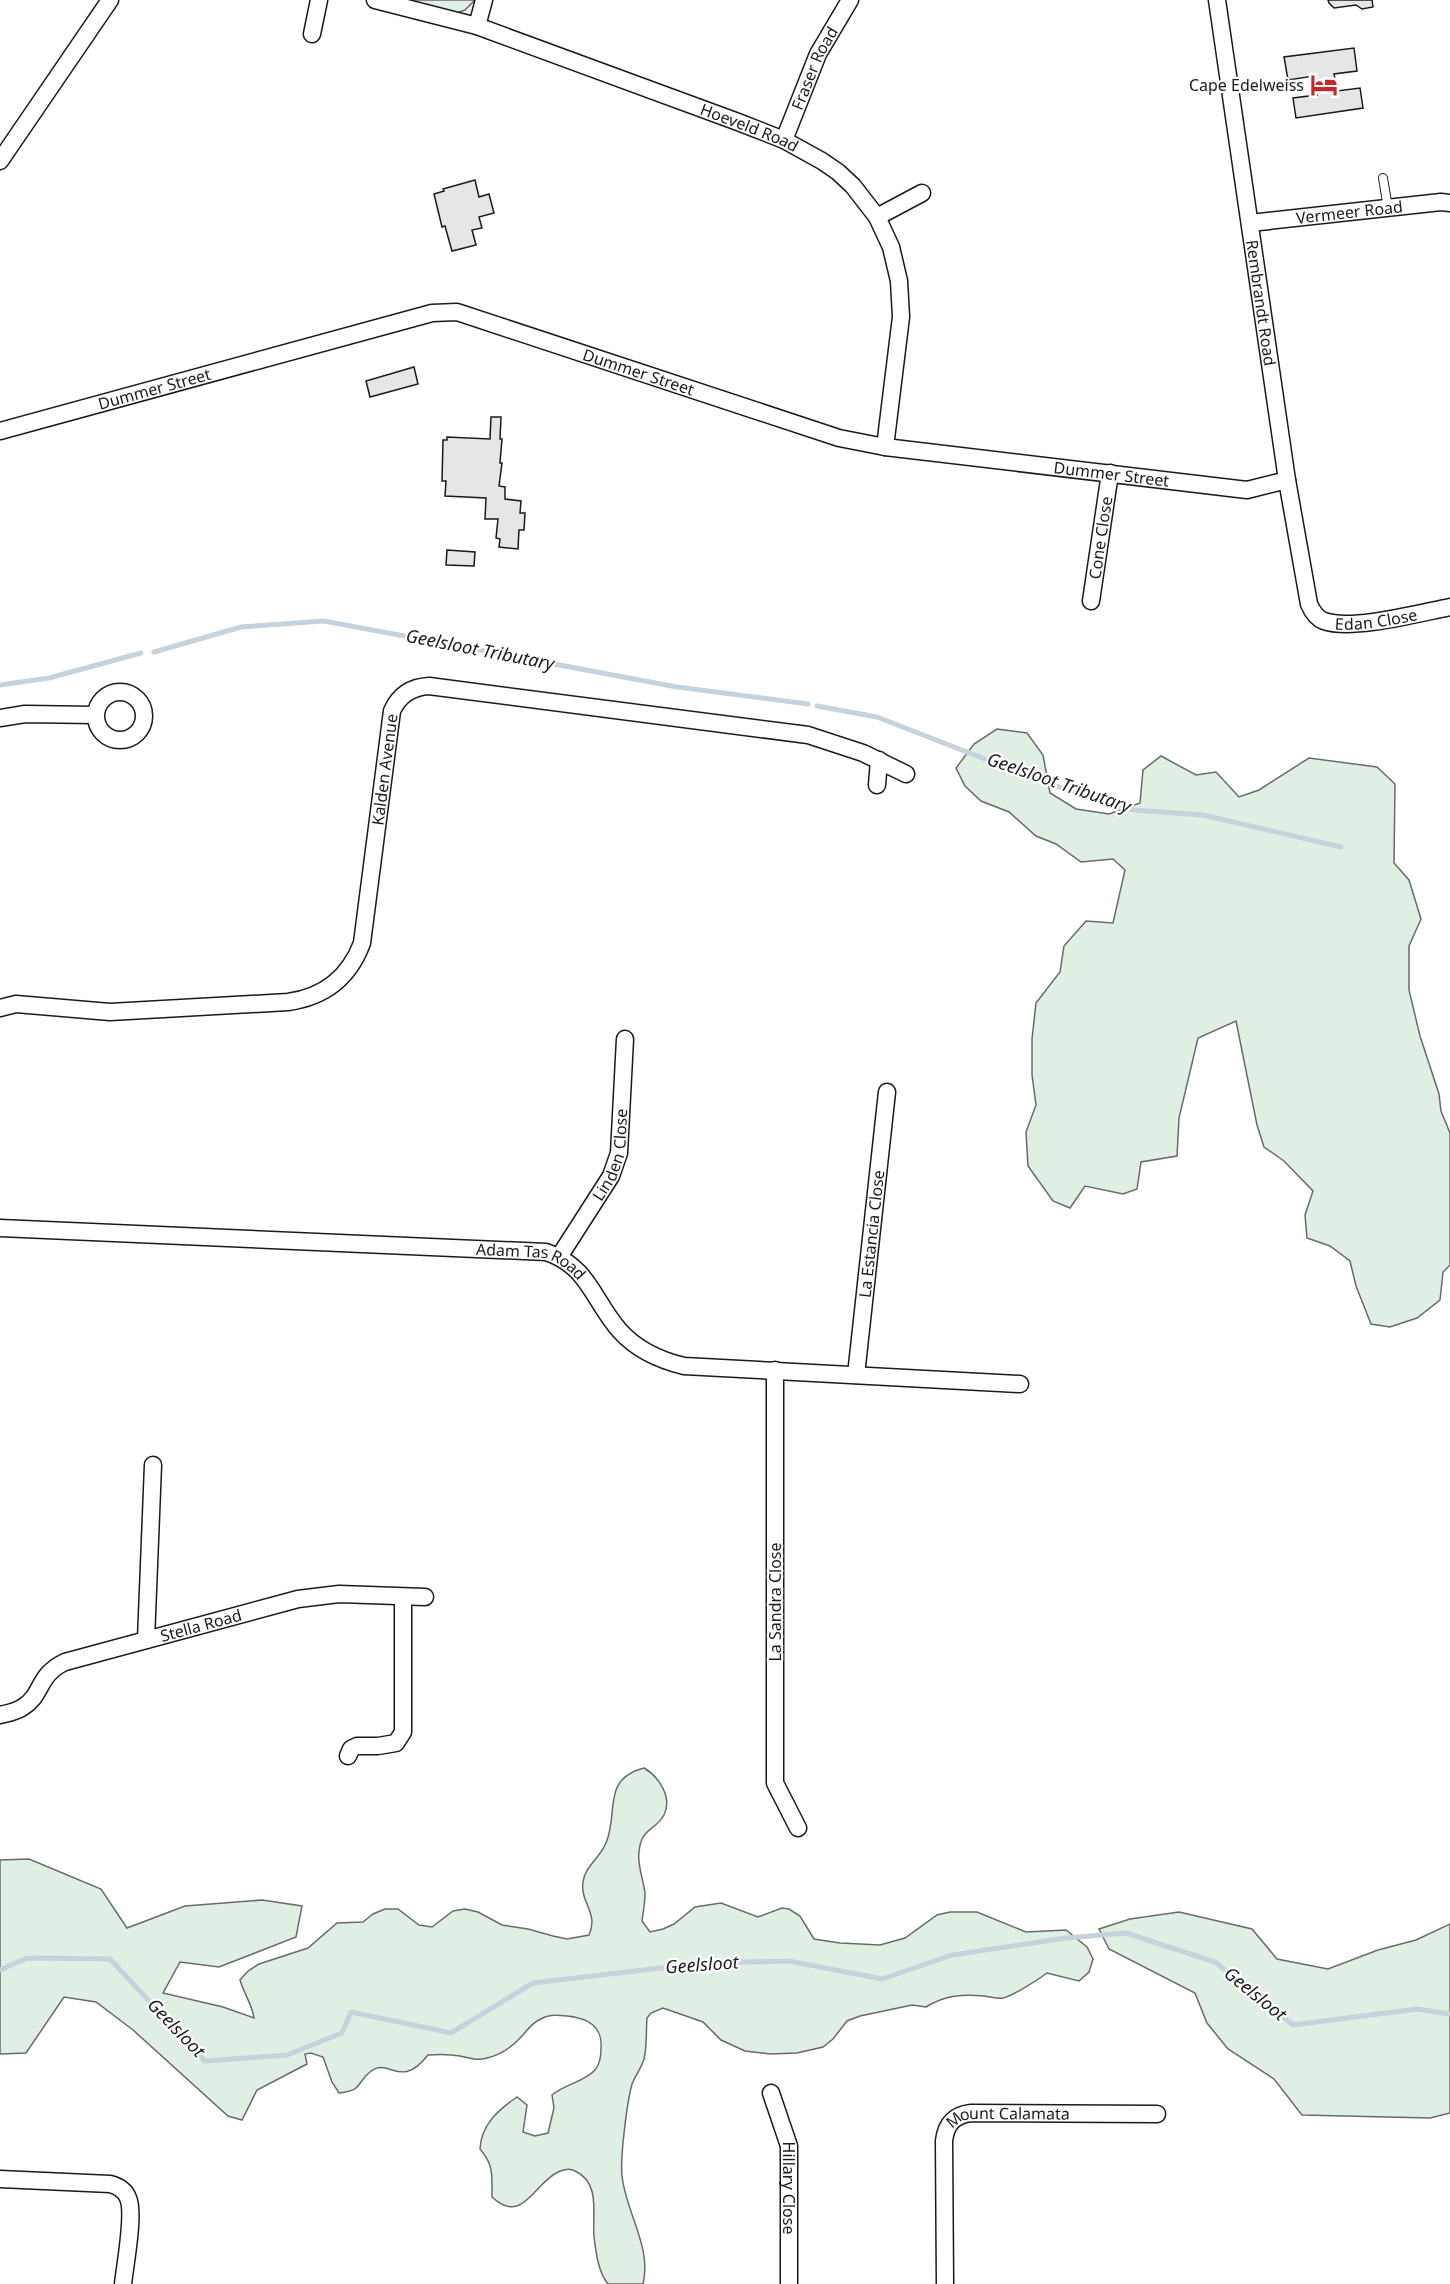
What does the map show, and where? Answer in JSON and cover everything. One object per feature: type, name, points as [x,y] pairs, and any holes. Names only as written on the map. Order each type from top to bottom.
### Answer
[{"type":"street","points":[[0,161],[110,0]]},
{"type":"street","points":[[312,34],[319,0]]},
{"type":"street","name":"Hoeveld Road","points":[[375,0],[477,26],[784,140],[838,172],[853,186],[877,217],[894,255],[901,299],[901,317],[885,447]]},
{"type":"street","points":[[477,26],[484,0]]},
{"type":"street","name":"Fraser Road","points":[[784,140],[818,54],[850,0]]},
{"type":"street","name":"Rembrandt Road","points":[[1217,0],[1287,480],[1309,604]]},
{"type":"street","points":[[877,217],[922,193]]},
{"type":"street","name":"Vermeer Road","points":[[1250,223],[1450,203]]},
{"type":"street","name":"Dummer Street","points":[[0,431],[432,313],[457,312],[838,438],[885,447],[1247,490],[1287,480]]},
{"type":"street","name":"Cone Close","points":[[1091,601],[1110,473]]},
{"type":"street","name":"Edan Close","points":[[1309,604],[1318,618],[1343,624],[1450,608]]},
{"type":"street","name":"Kalden Avenue","points":[[0,1008],[16,1004],[110,1012],[288,1002],[311,998],[333,986],[350,968],[362,943],[392,711],[400,698],[420,686],[808,735],[835,742],[906,774]]},
{"type":"street","points":[[0,718],[25,714],[95,715]]},
{"type":"street","points":[[877,785],[879,760]]},
{"type":"street","name":"Linden Close","points":[[560,1257],[615,1165],[621,1140],[626,1039]]},
{"type":"street","name":"La Estancia Close","points":[[856,1375],[887,1092]]},
{"type":"street","name":"Adam Tas Road","points":[[0,1228],[546,1252],[560,1257],[582,1275],[618,1329],[641,1350],[684,1366],[1020,1384]]},
{"type":"street","name":"La Sandra Close","points":[[775,1370],[775,1783],[798,1828]]},
{"type":"street","points":[[146,1640],[153,1465]]},
{"type":"street","name":"Stella Road","points":[[0,1715],[17,1710],[30,1701],[44,1678],[65,1662],[298,1599],[339,1594],[425,1598]]},
{"type":"street","points":[[348,1756],[351,1749],[357,1746],[396,1743],[403,1732],[403,1597]]},
{"type":"street","name":"Hillary Close","points":[[771,2093],[789,2146],[789,2284]]},
{"type":"street","name":"Mount Calamata","points":[[945,2284],[944,2141],[947,2126],[952,2120],[971,2113],[1157,2114]]},
{"type":"street","points":[[0,2179],[110,2184],[122,2189],[129,2199],[131,2212],[123,2284]]},
{"type":"lane","points":[[1383,178],[1388,208]]},
{"type":"green space","points":[[407,0],[475,0],[465,10],[457,13]]},
{"type":"green space","points":[[997,729],[1027,733],[1043,755],[1050,793],[1076,809],[1109,814],[1140,803],[1143,770],[1161,756],[1196,775],[1216,772],[1239,797],[1259,790],[1309,758],[1377,767],[1395,784],[1394,863],[1409,880],[1421,919],[1409,946],[1409,990],[1420,1036],[1439,1094],[1441,1111],[1450,1133],[1450,1265],[1443,1272],[1440,1300],[1417,1318],[1390,1327],[1371,1324],[1356,1286],[1350,1261],[1330,1246],[1307,1238],[1305,1215],[1313,1191],[1284,1161],[1264,1147],[1257,1125],[1236,1021],[1198,1038],[1179,1118],[1177,1156],[1141,1162],[1137,1189],[1123,1194],[1085,1186],[1070,1208],[1053,1201],[1028,1166],[1026,1132],[1036,1105],[1032,1075],[1032,1039],[1036,1003],[1060,972],[1064,946],[1086,921],[1113,923],[1125,870],[1113,859],[1081,862],[1056,844],[1036,836],[1009,812],[981,801],[965,786],[956,768],[974,744]]},
{"type":"green space","points":[[644,1768],[659,1782],[667,1801],[664,1815],[645,1834],[640,1844],[639,1862],[645,1894],[642,1921],[650,1932],[674,1924],[695,1907],[721,1903],[758,1917],[782,1908],[789,1909],[800,1916],[814,1939],[880,1945],[905,1938],[937,1915],[950,1912],[977,1912],[1026,1932],[1066,1930],[1087,1947],[1093,1959],[1089,1972],[1079,1981],[1047,1973],[1003,1998],[961,1995],[940,2000],[926,2007],[912,2005],[860,2016],[847,2021],[833,2039],[823,2047],[797,2053],[770,2054],[745,2051],[721,2040],[703,2022],[663,2008],[651,2013],[647,2018],[644,2059],[630,2092],[624,2130],[622,2168],[624,2190],[644,2257],[643,2284],[608,2284],[605,2279],[600,2268],[594,2237],[594,2200],[589,2183],[583,2176],[573,2170],[562,2170],[550,2177],[528,2200],[520,2205],[512,2207],[503,2205],[492,2197],[490,2166],[480,2149],[487,2125],[503,2107],[517,2097],[527,2105],[523,2132],[535,2136],[548,2133],[554,2108],[552,2095],[591,2074],[599,2063],[601,2041],[597,2029],[588,2021],[557,2015],[544,2017],[532,2025],[510,2047],[497,2055],[477,2059],[440,2054],[428,2055],[410,2071],[377,2068],[365,2076],[356,2088],[339,2093],[332,2082],[323,2057],[311,2053],[305,2054],[307,2064],[257,2090],[242,2120],[228,2116],[133,2030],[96,2002],[64,1997],[26,2053],[0,2054],[0,1860],[29,1859],[101,1889],[127,1928],[185,1906],[262,1900],[302,1906],[296,1937],[219,1967],[180,1962],[163,1993],[223,2007],[254,2018],[240,1980],[248,1971],[259,1964],[308,1948],[337,1923],[363,1922],[373,1914],[385,1909],[398,1909],[419,1925],[432,1927],[453,1911],[465,1909],[478,1912],[502,1925],[567,1939],[589,1935],[592,1920],[584,1896],[584,1876],[606,1843],[610,1832],[614,1798],[622,1780],[631,1773]]},
{"type":"green space","points":[[1179,1912],[1252,1929],[1277,1959],[1328,1969],[1378,1950],[1416,1940],[1450,1924],[1450,2113],[1430,2118],[1302,2115],[1274,2079],[1228,2049],[1207,2023],[1195,1993],[1109,1949],[1099,1929],[1130,1919]]},
{"type":"building","points":[[1328,0],[1372,0],[1373,7],[1362,9],[1356,5],[1334,8]]},
{"type":"building","points":[[1354,48],[1357,71],[1334,74],[1337,91],[1360,88],[1363,108],[1296,118],[1293,98],[1317,95],[1314,76],[1288,80],[1284,57]]},
{"type":"building","points":[[475,180],[479,197],[489,194],[494,213],[479,217],[482,228],[472,230],[476,245],[452,251],[445,226],[442,227],[434,194],[444,191],[443,189]]},
{"type":"building","points":[[414,367],[418,384],[370,397],[366,381]]},
{"type":"building","points":[[491,417],[501,417],[500,463],[502,463],[499,486],[505,487],[505,499],[521,501],[520,513],[525,513],[524,530],[519,530],[518,549],[499,547],[500,539],[496,538],[498,519],[485,519],[486,498],[445,496],[446,481],[442,481],[443,440],[447,440],[447,437],[490,439]]},
{"type":"building","points":[[447,550],[475,552],[474,566],[446,565]]},
{"type":"waterway","name":"Geelsloot Tributary","points":[[154,652],[241,627],[324,621],[677,687],[808,704]]},
{"type":"waterway","name":"Geelsloot Tributary","points":[[0,685],[49,678],[141,653]]},
{"type":"waterway","name":"Geelsloot Tributary","points":[[817,706],[877,717],[1049,784],[1134,810],[1203,815],[1341,847]]},
{"type":"waterway","name":"Geelsloot","points":[[0,1970],[27,1958],[110,1959],[205,2061],[287,2055],[342,2033],[351,2012],[451,2033],[533,1983],[703,1963],[789,1961],[882,1979],[952,1955],[1066,1938],[1126,1933],[1215,1962],[1293,2025],[1417,2009],[1450,2014]]},
{"type":"place","name":"Cape Edelweiss","points":[[1324,85]]}]
